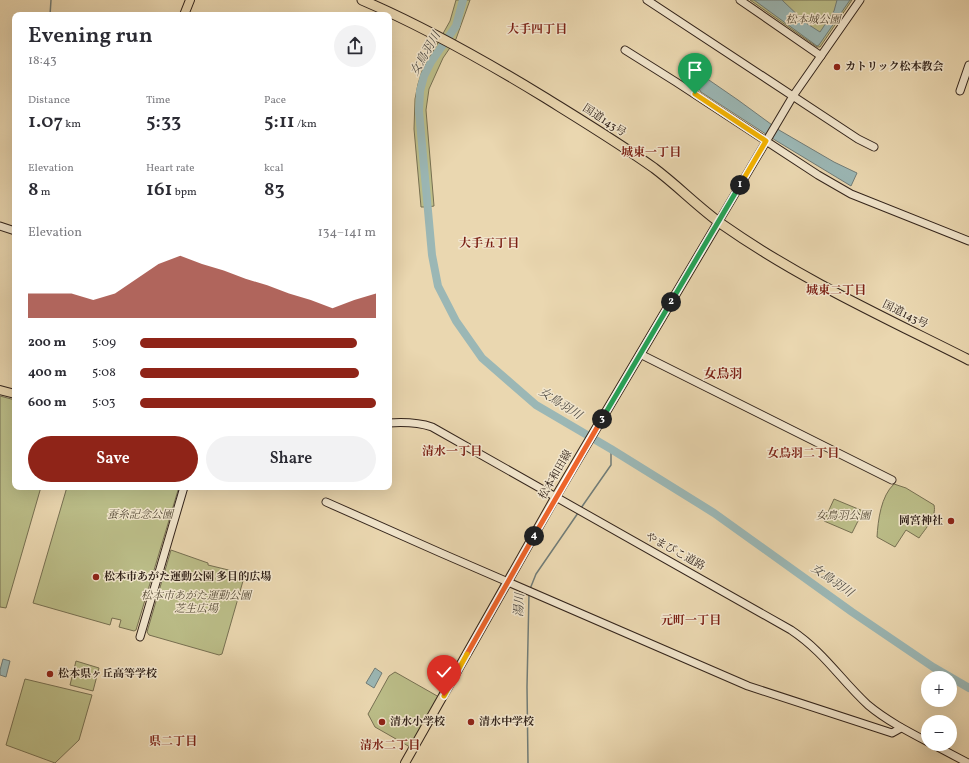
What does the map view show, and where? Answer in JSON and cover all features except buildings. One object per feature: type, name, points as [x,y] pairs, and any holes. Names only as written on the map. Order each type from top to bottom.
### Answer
[{"type":"highway","name":"国道143号","points":[[362,0],[390,12]]},
{"type":"highway","name":"国道143号","points":[[392,13],[454,44],[583,121],[655,169],[719,222],[828,289],[969,360]]},
{"type":"main road","points":[[180,12],[184,0]]},
{"type":"main road","points":[[185,12],[190,0]]},
{"type":"main road","name":"松本和田線","points":[[405,763],[555,498],[719,222]]},
{"type":"main road","points":[[0,390],[12,393]]},
{"type":"street","points":[[647,0],[858,139],[874,147]]},
{"type":"street","points":[[740,0],[821,56]]},
{"type":"street","points":[[719,222],[793,96],[860,0]]},
{"type":"street","points":[[625,50],[767,139],[818,175],[851,194],[969,241]]},
{"type":"street","points":[[960,91],[969,65]]},
{"type":"street","points":[[0,226],[12,230]]},
{"type":"street","points":[[640,354],[892,480]]},
{"type":"street","name":"やまびこ道路","points":[[392,423],[416,423],[432,427],[802,637],[820,653],[870,706],[901,728],[921,738]]},
{"type":"street","points":[[140,637],[183,490]]},
{"type":"street","points":[[326,502],[748,686],[892,733],[901,728]]},
{"type":"street","points":[[945,751],[968,763]]},
{"type":"green space","points":[[456,0],[461,0],[454,25],[430,61],[418,91],[426,207],[421,207],[414,129],[415,99],[422,71],[450,21]]},
{"type":"green space","points":[[466,0],[470,0],[456,39],[443,58],[429,89],[426,110],[434,206],[428,207],[420,103],[430,67],[456,31]]},
{"type":"green space","name":"松本城公園","points":[[750,0],[852,0],[820,47],[817,47]]},
{"type":"green space","points":[[0,396],[12,399],[12,490],[40,490],[6,608],[0,607]]},
{"type":"green space","points":[[894,484],[906,488],[934,505],[934,514],[930,523],[919,538],[906,530],[895,547],[877,537],[879,516],[883,502]]},
{"type":"green space","name":"松本市あがた運動公園 多目的広場","points":[[66,490],[178,490],[136,630],[134,631],[119,627],[121,620],[112,618],[110,625],[33,603]]},
{"type":"green space","name":"女鳥羽公園","points":[[834,499],[863,511],[852,533],[824,521]]},
{"type":"green space","name":"松本市あがた運動公園 芝生広場","points":[[171,550],[208,563],[208,565],[245,574],[222,654],[219,655],[149,635],[147,632]]},
{"type":"green space","points":[[76,661],[99,668],[93,691],[70,685]]},
{"type":"green space","points":[[395,672],[439,697],[410,747],[375,727],[368,714],[389,676]]},
{"type":"green space","points":[[25,679],[92,695],[79,740],[55,763],[6,745]]},
{"type":"water","points":[[754,0],[782,0],[806,23],[820,32],[834,11],[837,0],[850,0],[817,46]]},
{"type":"water","points":[[693,69],[779,130],[834,162],[857,173],[851,186],[775,140],[701,92],[699,89],[705,81],[701,78],[694,86],[685,80]]},
{"type":"water","points":[[3,659],[10,661],[6,677],[0,675]]},
{"type":"water","points":[[375,668],[382,673],[374,688],[366,683]]},
{"type":"waterway","points":[[50,12],[51,0]]},
{"type":"waterway","name":"女鳥羽川","points":[[463,0],[456,26],[431,62],[424,76],[420,91],[419,111],[432,255],[438,286],[456,321],[482,358],[536,405],[611,449],[714,513],[852,612],[933,667],[969,688]]},
{"type":"waterway","name":"湯川","points":[[581,508],[611,465],[611,449]]},
{"type":"waterway","name":"湯川","points":[[530,589],[536,574],[578,513]]},
{"type":"waterway","name":"湯川","points":[[528,763],[527,687],[529,593]]},
{"type":"place","name":"カトリック松本教会","points":[[837,67]]},
{"type":"place","name":"岡宮神社","points":[[951,521]]},
{"type":"place","name":"松本市あがた運動公園 多目的広場","points":[[96,577]]},
{"type":"place","name":"松本県ヶ丘高等学校","points":[[50,674]]},
{"type":"place","name":"清水小学校","points":[[382,722]]},
{"type":"place","name":"清水中学校","points":[[471,722]]},
{"type":"district","name":"大手四丁目","points":[[537,30]]},
{"type":"district","name":"城東一丁目","points":[[651,153]]},
{"type":"district","name":"大手五丁目","points":[[489,244]]},
{"type":"district","name":"城東二丁目","points":[[836,291]]},
{"type":"district","name":"女鳥羽","points":[[723,375]]},
{"type":"district","name":"清水一丁目","points":[[452,452]]},
{"type":"district","name":"女鳥羽二丁目","points":[[803,454]]},
{"type":"district","name":"元町一丁目","points":[[691,621]]},
{"type":"district","name":"県二丁目","points":[[173,742]]},
{"type":"district","name":"清水二丁目","points":[[390,746]]},
{"type":"route","points":[[444,696],[555,498],[766,141],[695,94]]},
{"type":"park label","name":"蚕糸記念公園","points":[[140,515]]}]
